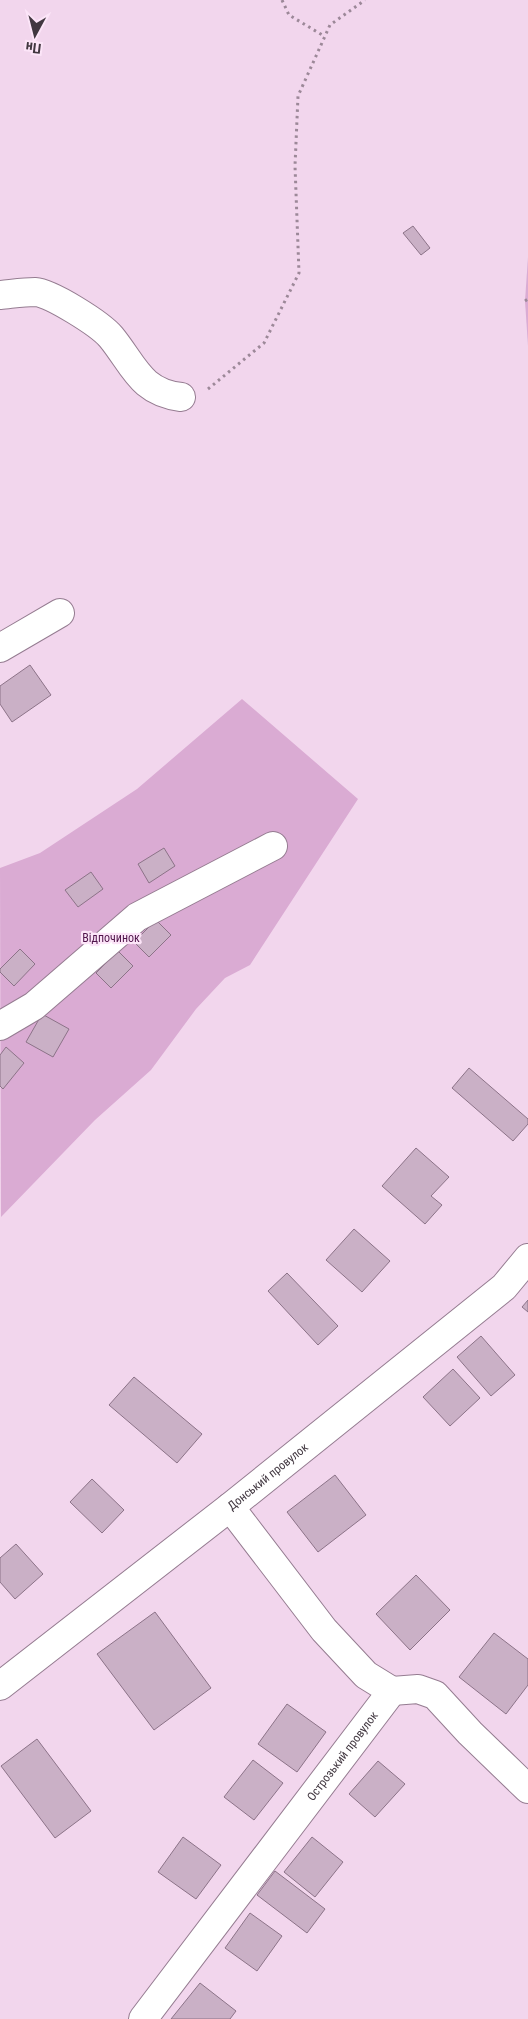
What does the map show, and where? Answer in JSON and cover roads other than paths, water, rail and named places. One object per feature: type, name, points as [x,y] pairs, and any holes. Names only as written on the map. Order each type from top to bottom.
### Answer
[{"type":"street","points":[[0,295],[37,292],[73,309],[103,328],[127,362],[148,386],[164,395],[181,397]]},
{"type":"street","points":[[0,648],[60,613]]},
{"type":"street","points":[[0,1026],[34,1006],[138,917],[273,846]]},
{"type":"street","name":"Донський провулок","points":[[0,1686],[230,1507],[504,1287],[528,1258]]},
{"type":"street","points":[[230,1507],[324,1630],[366,1675],[392,1690],[418,1689],[435,1695],[470,1733],[528,1789]]},
{"type":"street","name":"Острозький провулок","points":[[143,2019],[392,1690]]},
{"type":"park label","name":"Відпочинок","points":[[111,938]]}]
